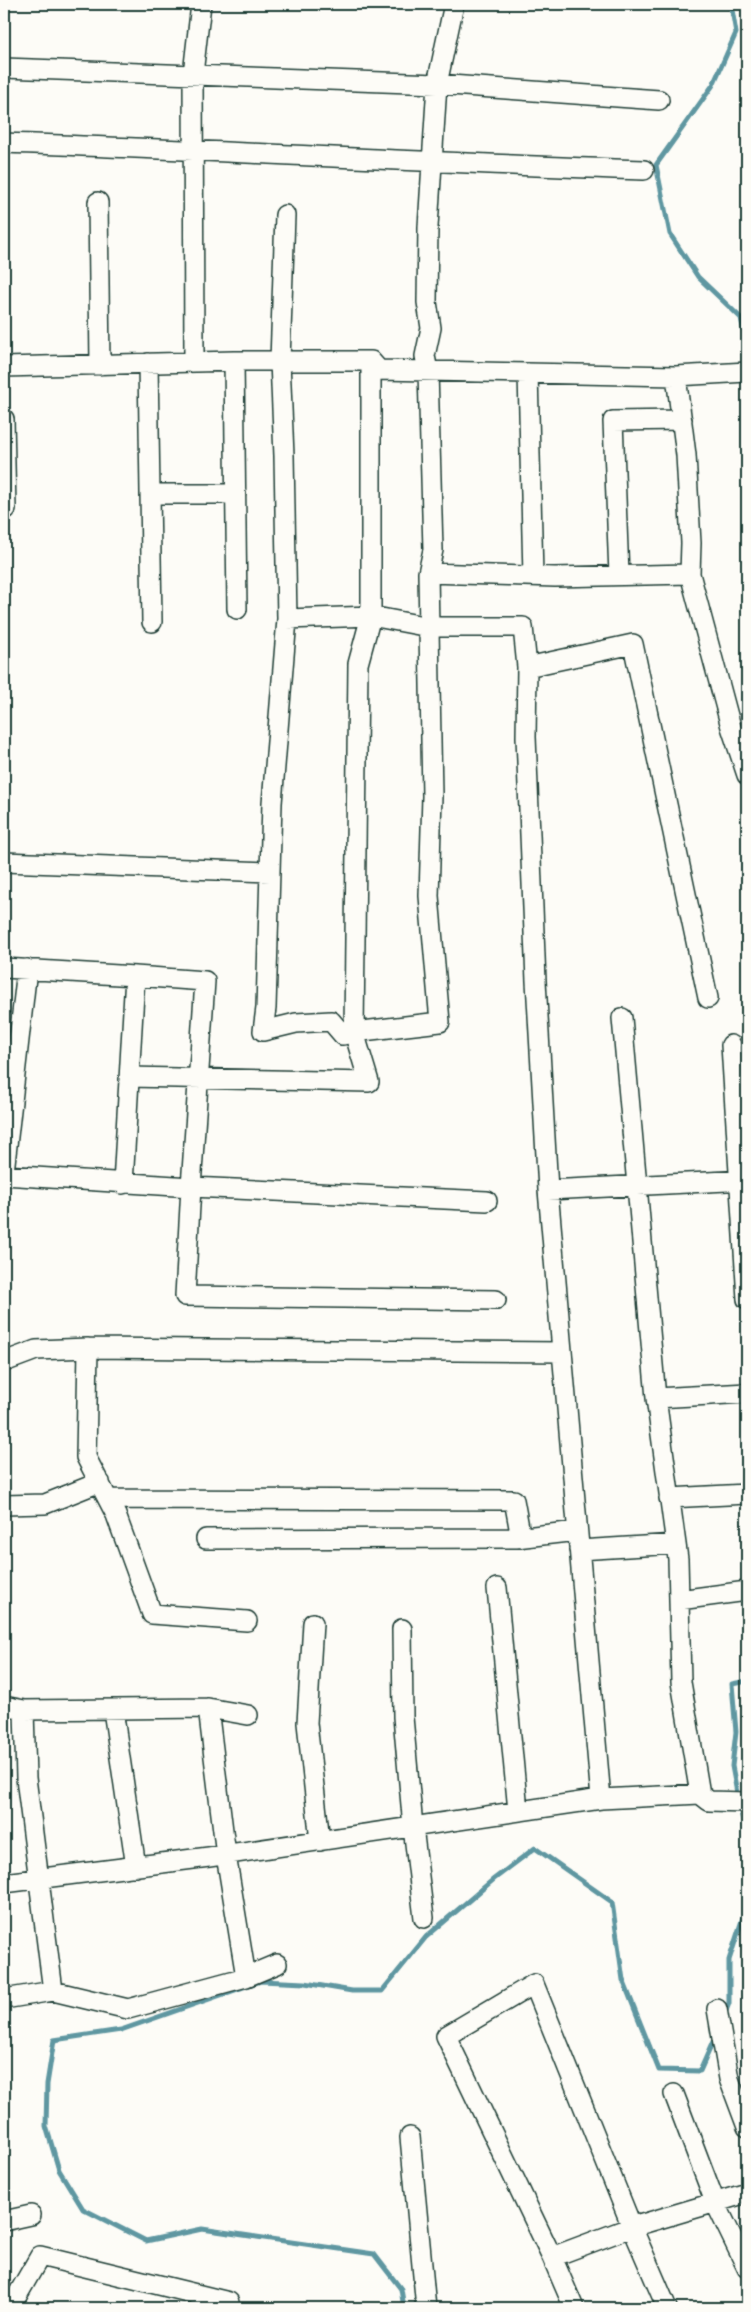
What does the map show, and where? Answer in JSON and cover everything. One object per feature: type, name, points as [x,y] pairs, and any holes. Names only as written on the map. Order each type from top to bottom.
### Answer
[{"type":"street","points":[[194,362],[193,74],[201,4]]},
{"type":"street","points":[[285,215],[280,361],[287,619],[272,803],[266,1008],[263,1031],[296,1023],[331,1021],[343,1034],[440,1022],[429,896],[432,796],[428,573],[433,550],[426,376],[428,371],[425,356],[431,328],[427,302],[428,227],[437,84],[454,4]]},
{"type":"street","points":[[4,68],[437,84],[659,100]]},
{"type":"street","points":[[4,143],[193,149],[433,163],[644,170]]},
{"type":"street","points":[[98,202],[100,365]]},
{"type":"street","points":[[234,361],[237,609]]},
{"type":"street","points":[[4,367],[234,361],[371,361],[379,370],[676,376],[740,372]]},
{"type":"street","points":[[129,1077],[369,1082],[354,1032],[358,664],[371,616],[371,361]]},
{"type":"street","points":[[148,363],[152,622]]},
{"type":"street","points":[[528,373],[533,576]]},
{"type":"street","points":[[676,376],[682,420],[691,543],[690,574],[731,727],[747,776]]},
{"type":"street","points":[[619,575],[613,421],[682,420]]},
{"type":"street","points":[[4,424],[6,509],[4,509]]},
{"type":"street","points":[[150,494],[236,494]]},
{"type":"street","points":[[428,573],[533,576],[690,574]]},
{"type":"street","points":[[287,619],[371,616],[429,627],[523,627],[527,667],[527,757],[548,1190],[601,1799]]},
{"type":"street","points":[[527,667],[633,644],[708,998]]},
{"type":"street","points":[[4,862],[270,872]]},
{"type":"street","points":[[4,968],[205,981],[185,1296],[496,1300]]},
{"type":"street","points":[[27,969],[4,1173],[123,1184],[487,1201]]},
{"type":"street","points":[[123,1184],[135,976]]},
{"type":"street","points":[[622,1018],[656,1398],[676,1544],[681,1682],[705,1798]]},
{"type":"street","points":[[731,1046],[743,1180],[747,1299]]},
{"type":"street","points":[[548,1190],[743,1180]]},
{"type":"street","points":[[4,1362],[36,1350],[88,1348],[562,1352]]},
{"type":"street","points":[[88,1348],[86,1457],[116,1515],[152,1614],[247,1621]]},
{"type":"street","points":[[656,1398],[747,1393]]},
{"type":"street","points":[[4,1505],[44,1504],[100,1482]]},
{"type":"street","points":[[669,1498],[747,1494]]},
{"type":"street","points":[[108,1499],[514,1500],[521,1538]]},
{"type":"street","points":[[206,1539],[521,1538],[578,1531]]},
{"type":"street","points":[[579,1550],[676,1544]]},
{"type":"street","points":[[497,1588],[518,1811]]},
{"type":"street","points":[[679,1600],[747,1591]]},
{"type":"street","points":[[313,1623],[307,1723],[320,1841]]},
{"type":"street","points":[[402,1629],[403,1717],[424,1918]]},
{"type":"street","points":[[4,1706],[24,1710],[208,1708],[248,1715]]},
{"type":"street","points":[[208,1708],[226,1855],[246,1977]]},
{"type":"street","points":[[24,1710],[26,1778],[53,1991]]},
{"type":"street","points":[[114,1710],[136,1867]]},
{"type":"street","points":[[4,1883],[226,1855],[601,1799],[705,1798],[747,1802]]},
{"type":"street","points":[[4,2000],[53,1991],[128,2009],[246,1977],[277,1964]]},
{"type":"street","points":[[574,2308],[552,2257],[446,2036],[534,1984],[632,2227],[667,2308]]},
{"type":"street","points":[[717,2009],[729,2079],[747,2127]]},
{"type":"street","points":[[674,2094],[715,2202],[747,2268]]},
{"type":"street","points":[[410,2138],[426,2308]]},
{"type":"street","points":[[552,2257],[632,2227],[747,2193]]},
{"type":"street","points":[[4,2221],[31,2215]]},
{"type":"street","points":[[10,2308],[40,2256],[229,2302],[229,2308]]},
{"type":"waterway","points":[[731,4],[736,33],[713,85],[656,165],[670,234],[698,277],[741,318],[747,345]]},
{"type":"waterway","points":[[738,1798],[732,1766],[736,1732],[732,1684],[747,1681]]},
{"type":"waterway","points":[[740,1806],[747,1842]]},
{"type":"waterway","points":[[404,2308],[401,2289],[374,2254],[202,2229],[146,2241],[83,2209],[59,2170],[46,2126],[47,2084],[54,2040],[121,2030],[261,1981],[305,1983],[352,1991],[382,1991],[426,1937],[494,1879],[535,1848],[612,1902],[623,1980],[659,2070],[700,2071],[716,2035]]},
{"type":"waterway","points":[[724,2016],[729,2003],[729,1960],[747,1905]]}]
